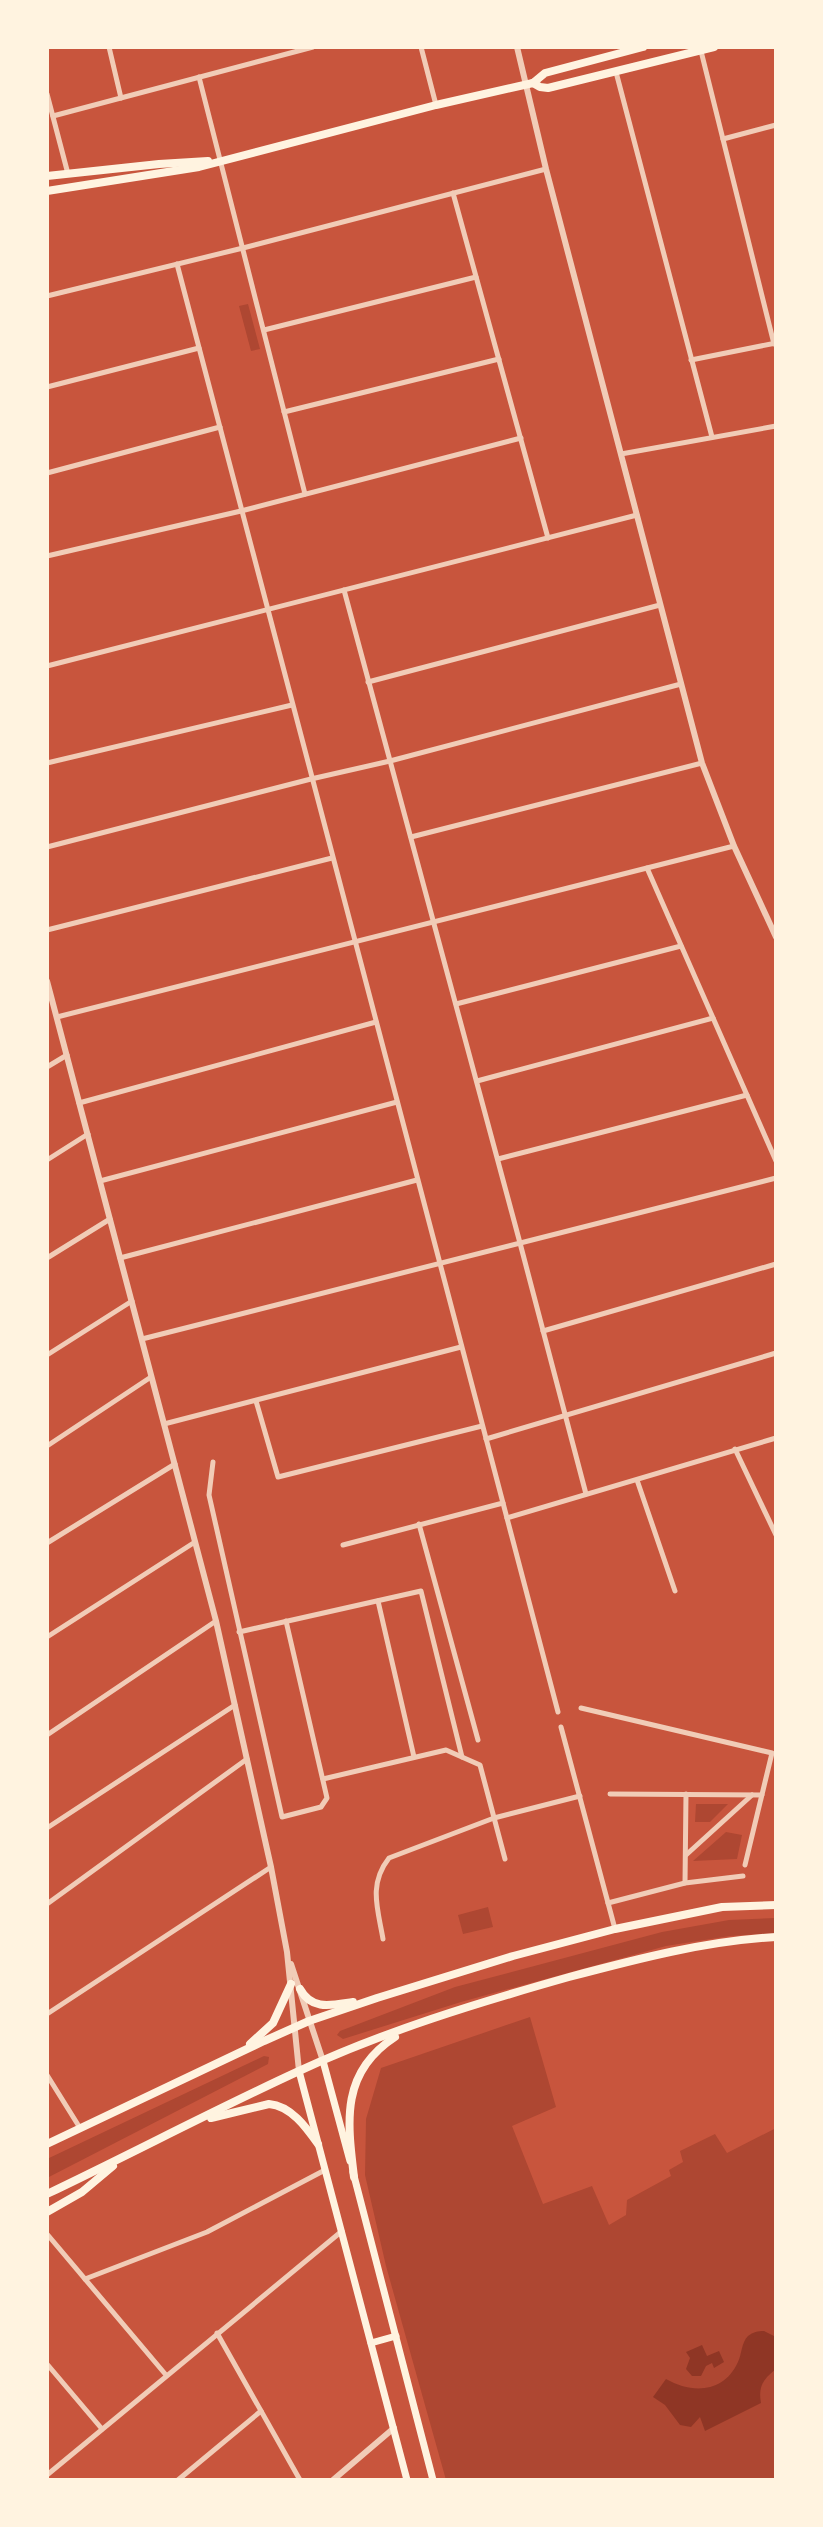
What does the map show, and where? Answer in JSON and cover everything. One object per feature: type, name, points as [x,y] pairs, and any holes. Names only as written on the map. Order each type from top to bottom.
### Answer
[{"type":"main road","points":[[47,191],[187,170],[530,84],[545,73],[643,47]]},
{"type":"main road","points":[[530,84],[548,88],[714,47]]},
{"type":"main road","points":[[47,176],[159,164],[222,161]]},
{"type":"main road","points":[[47,2144],[293,2028],[377,1998],[513,1956],[615,1929],[722,1908],[776,1905]]},
{"type":"main road","points":[[47,2194],[299,2071],[411,2026],[493,1999],[624,1962],[726,1941],[776,1937]]},
{"type":"main road","points":[[225,2060],[242,2050],[273,2023],[291,1984]]},
{"type":"main road","points":[[300,1989],[311,2002],[321,2006],[377,1998]]},
{"type":"main road","points":[[354,2177],[348,2117],[355,2084],[362,2067],[374,2052],[411,2026]]},
{"type":"main road","points":[[323,2061],[433,2480]]},
{"type":"main road","points":[[299,2071],[407,2480]]},
{"type":"main road","points":[[198,2121],[269,2104],[277,2105],[307,2128],[318,2144]]},
{"type":"main road","points":[[47,2212],[82,2192],[122,2158]]},
{"type":"main road","points":[[371,2343],[396,2336]]},
{"type":"street","points":[[109,47],[121,98]]},
{"type":"street","points":[[53,116],[313,47]]},
{"type":"street","points":[[421,47],[436,106]]},
{"type":"street","points":[[517,47],[530,84],[546,169],[702,763],[734,846],[776,937]]},
{"type":"street","points":[[691,360],[775,344],[701,51]]},
{"type":"street","points":[[616,72],[712,437]]},
{"type":"street","points":[[200,77],[305,494]]},
{"type":"street","points":[[47,94],[68,174]]},
{"type":"street","points":[[723,139],[776,125]]},
{"type":"street","points":[[47,296],[546,169]]},
{"type":"street","points":[[453,193],[548,538]]},
{"type":"street","points":[[177,264],[558,1712]]},
{"type":"street","points":[[264,330],[477,277]]},
{"type":"street","points":[[47,387],[199,348]]},
{"type":"street","points":[[284,412],[499,359]]},
{"type":"street","points":[[621,454],[776,426]]},
{"type":"street","points":[[47,473],[220,427]]},
{"type":"street","points":[[47,556],[241,511],[521,438]]},
{"type":"street","points":[[47,666],[637,515]]},
{"type":"street","points":[[344,590],[586,1494]]},
{"type":"street","points":[[368,682],[660,605]]},
{"type":"street","points":[[47,847],[390,761],[681,684]]},
{"type":"street","points":[[47,763],[292,705]]},
{"type":"street","points":[[411,837],[702,763]]},
{"type":"street","points":[[57,1017],[734,846]]},
{"type":"street","points":[[47,930],[332,858]]},
{"type":"street","points":[[647,868],[776,1161]]},
{"type":"street","points":[[456,1004],[681,946]]},
{"type":"street","points":[[47,981],[216,1621],[271,1867],[287,1952],[299,2071]]},
{"type":"street","points":[[477,1081],[713,1018]]},
{"type":"street","points":[[79,1103],[376,1023]]},
{"type":"street","points":[[47,1067],[67,1055]]},
{"type":"street","points":[[498,1159],[747,1095]]},
{"type":"street","points":[[100,1181],[397,1102]]},
{"type":"street","points":[[47,1160],[88,1134]]},
{"type":"street","points":[[142,1339],[776,1178]]},
{"type":"street","points":[[120,1258],[417,1180]]},
{"type":"street","points":[[47,1258],[110,1219]]},
{"type":"street","points":[[543,1331],[776,1264]]},
{"type":"street","points":[[47,1354],[132,1301]]},
{"type":"street","points":[[164,1424],[461,1347]]},
{"type":"street","points":[[486,1439],[776,1353]]},
{"type":"street","points":[[47,1446],[151,1377]]},
{"type":"street","points":[[256,1401],[278,1477],[482,1426]]},
{"type":"street","points":[[507,1518],[776,1438]]},
{"type":"street","points":[[735,1449],[776,1535]]},
{"type":"street","points":[[213,1462],[209,1495],[282,1816],[321,1807],[327,1798],[286,1621]]},
{"type":"street","points":[[47,1543],[175,1464]]},
{"type":"street","points":[[637,1480],[675,1591]]},
{"type":"street","points":[[343,1545],[503,1503]]},
{"type":"street","points":[[419,1524],[478,1740]]},
{"type":"street","points":[[47,1637],[195,1542]]},
{"type":"street","points":[[239,1632],[421,1591],[462,1757]]},
{"type":"street","points":[[378,1601],[414,1757]]},
{"type":"street","points":[[47,1735],[216,1621]]},
{"type":"street","points":[[47,1828],[235,1705]]},
{"type":"street","points":[[581,1708],[772,1753],[745,1865]]},
{"type":"street","points":[[561,1727],[615,1929]]},
{"type":"street","points":[[323,1779],[446,1750],[462,1757],[480,1765],[505,1859]]},
{"type":"street","points":[[47,1905],[247,1759]]},
{"type":"street","points":[[610,1794],[762,1795]]},
{"type":"street","points":[[685,1882],[686,1794]]},
{"type":"street","points":[[685,1855],[752,1795]]},
{"type":"street","points":[[383,1939],[375,1891],[389,1858],[494,1818],[580,1796]]},
{"type":"street","points":[[47,2014],[271,1867]]},
{"type":"street","points":[[608,1903],[685,1882],[743,1876]]},
{"type":"street","points":[[287,1952],[323,2061]]},
{"type":"street","points":[[47,2075],[80,2128]]},
{"type":"street","points":[[85,2279],[207,2232],[325,2170]]},
{"type":"street","points":[[47,2475],[342,2231]]},
{"type":"street","points":[[47,2234],[166,2375]]},
{"type":"street","points":[[217,2333],[300,2480]]},
{"type":"street","points":[[47,2364],[102,2429]]},
{"type":"street","points":[[178,2480],[261,2411]]},
{"type":"street","points":[[333,2480],[394,2428]]},
{"type":"shaded area","points":[[248,304],[260,349],[251,351],[239,306]]},
{"type":"shaded area","points":[[696,1804],[728,1804],[710,1822],[695,1822]]},
{"type":"shaded area","points":[[726,1832],[742,1835],[737,1859],[693,1861]]},
{"type":"shaded area","points":[[488,1907],[493,1927],[463,1934],[458,1915]]},
{"type":"shaded area","points":[[776,1918],[776,1933],[730,1936],[666,1946],[461,2002],[343,2039],[337,2035],[340,2031],[455,1987],[662,1932],[729,1920]]},
{"type":"shaded area","points":[[530,2017],[556,2107],[512,2126],[543,2204],[592,2186],[609,2225],[626,2215],[627,2200],[671,2176],[669,2170],[683,2162],[680,2151],[715,2134],[727,2153],[776,2128],[776,2480],[446,2480],[386,2266],[365,2175],[366,2119],[381,2068]]},
{"type":"shaded area","points":[[264,2056],[269,2057],[268,2064],[47,2178],[47,2159]]},
{"type":"shaded area","points":[[764,2331],[776,2337],[776,2369],[762,2384],[761,2403],[705,2431],[700,2417],[691,2427],[680,2425],[665,2405],[653,2397],[666,2379],[686,2387],[706,2388],[716,2385],[732,2372],[748,2336]]},
{"type":"shaded area","points":[[702,2345],[707,2356],[719,2351],[724,2362],[714,2368],[712,2363],[706,2366],[701,2376],[692,2376],[686,2369],[690,2358],[686,2352]]}]
